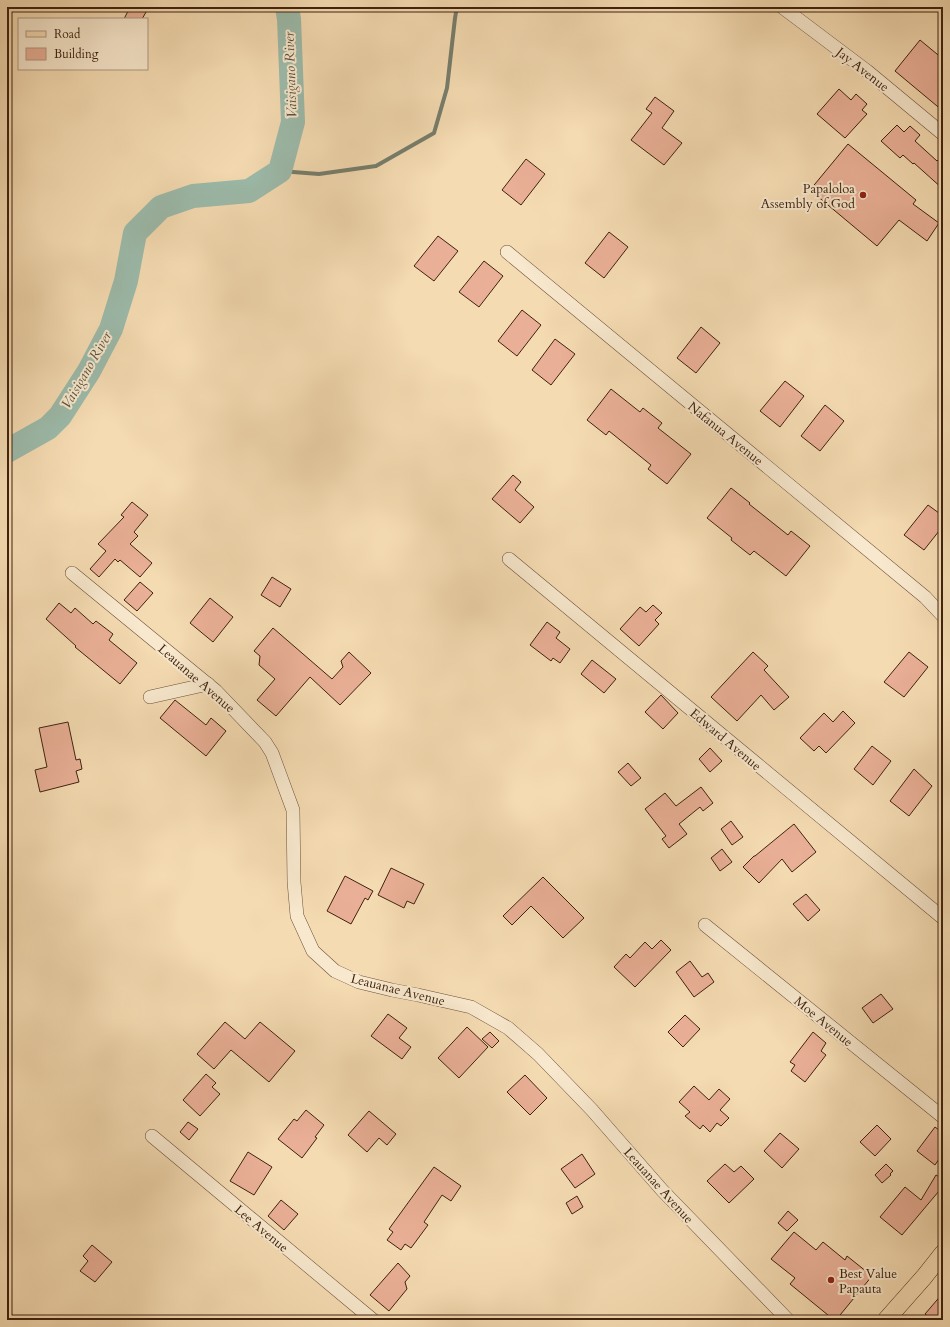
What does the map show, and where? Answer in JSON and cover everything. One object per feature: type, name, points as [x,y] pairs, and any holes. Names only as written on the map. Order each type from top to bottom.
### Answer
[{"type":"main road","points":[[886,1320],[942,1259]]},
{"type":"street","name":"Jay Avenue","points":[[782,7],[867,71],[943,134]]},
{"type":"street","name":"Nafanua Avenue","points":[[507,252],[925,597],[943,616]]},
{"type":"street","name":"Edward Avenue","points":[[509,559],[943,918]]},
{"type":"street","name":"Leauanae Avenue","points":[[72,573],[216,691],[265,742],[272,752],[293,810],[294,882],[297,916],[313,951],[335,971],[359,982],[471,1007],[508,1028],[538,1054],[571,1088],[662,1190],[788,1320]]},
{"type":"street","points":[[150,697],[208,684]]},
{"type":"street","name":"Moe Avenue","points":[[705,925],[943,1117]]},
{"type":"street","name":"Lee Avenue","points":[[152,1136],[373,1320]]},
{"type":"building","points":[[130,7],[149,7],[143,18],[124,18]]},
{"type":"building","points":[[920,40],[943,59],[943,111],[895,71]]},
{"type":"building","points":[[839,89],[851,100],[856,94],[867,104],[862,110],[867,114],[845,138],[817,114]]},
{"type":"building","points":[[655,97],[674,111],[662,128],[682,143],[664,165],[631,140],[652,113],[646,109]]},
{"type":"building","points":[[897,125],[904,132],[910,126],[920,135],[915,141],[943,165],[943,189],[914,163],[913,164],[903,155],[900,158],[881,141]]},
{"type":"building","name":"Papaloloa Assembly of God","points":[[848,144],[916,200],[913,204],[939,223],[927,241],[899,220],[877,246],[810,190]]},
{"type":"building","points":[[526,159],[545,174],[521,205],[502,190]]},
{"type":"building","points":[[609,232],[628,247],[604,278],[585,263]]},
{"type":"building","points":[[438,236],[458,251],[434,281],[414,266]]},
{"type":"building","points":[[484,261],[503,276],[479,307],[459,292]]},
{"type":"building","points":[[522,310],[541,325],[517,356],[498,341]]},
{"type":"building","points":[[701,327],[720,343],[696,373],[677,358]]},
{"type":"building","points":[[555,339],[575,354],[551,385],[532,370]]},
{"type":"building","points":[[785,381],[804,396],[780,427],[760,411]]},
{"type":"building","points":[[611,389],[640,412],[643,408],[662,423],[658,428],[691,454],[667,484],[648,469],[651,465],[609,431],[606,435],[587,420]]},
{"type":"building","points":[[825,405],[844,421],[820,451],[801,436]]},
{"type":"building","points":[[513,475],[521,482],[515,490],[534,507],[520,523],[492,499]]},
{"type":"building","points":[[731,488],[788,535],[791,531],[810,546],[786,576],[754,551],[750,555],[707,518]]},
{"type":"building","points":[[132,502],[148,515],[134,532],[138,536],[130,544],[152,563],[140,577],[120,560],[118,562],[115,559],[99,577],[90,569],[106,551],[98,544],[124,517],[121,515]]},
{"type":"building","points":[[928,505],[943,516],[943,526],[924,550],[904,535]]},
{"type":"building","points":[[272,577],[291,589],[280,607],[261,595]]},
{"type":"building","points":[[140,582],[153,593],[137,611],[124,600]]},
{"type":"building","points":[[210,598],[233,617],[213,642],[190,623]]},
{"type":"building","points":[[59,603],[71,613],[75,608],[93,624],[96,621],[113,634],[109,640],[137,663],[120,684],[75,647],[76,646],[46,619]]},
{"type":"building","points":[[653,605],[662,613],[655,620],[659,624],[639,646],[620,629],[640,607],[646,612]]},
{"type":"building","points":[[547,622],[560,632],[556,638],[570,649],[560,663],[553,658],[551,661],[530,645]]},
{"type":"building","points":[[273,628],[332,679],[343,667],[341,661],[349,652],[371,673],[340,705],[310,677],[276,716],[257,700],[275,679],[259,665],[260,656],[254,651]]},
{"type":"building","points":[[753,652],[768,666],[764,670],[789,697],[774,710],[761,695],[737,721],[711,697]]},
{"type":"building","points":[[909,652],[928,667],[904,697],[884,682]]},
{"type":"building","points":[[592,660],[616,679],[604,693],[581,674]]},
{"type":"building","points":[[661,695],[678,713],[663,729],[645,712]]},
{"type":"building","points":[[175,700],[206,725],[211,718],[226,731],[206,756],[160,718]]},
{"type":"building","points":[[843,711],[855,723],[826,753],[819,746],[814,751],[800,738],[824,713],[833,722]]},
{"type":"building","points":[[68,722],[76,760],[80,759],[82,769],[76,771],[79,782],[40,792],[35,770],[47,767],[39,728]]},
{"type":"building","points":[[872,746],[891,761],[873,785],[854,769]]},
{"type":"building","points":[[710,748],[722,761],[710,772],[699,759]]},
{"type":"building","points":[[628,763],[641,778],[631,786],[618,772]]},
{"type":"building","points":[[914,769],[932,786],[909,816],[890,801]]},
{"type":"building","points":[[701,787],[713,803],[703,811],[700,807],[679,824],[687,834],[669,848],[662,839],[666,836],[645,809],[665,793],[676,806]]},
{"type":"building","points":[[731,821],[743,837],[732,845],[721,829]]},
{"type":"building","points":[[794,824],[816,852],[792,872],[782,859],[759,883],[743,867],[754,856]]},
{"type":"building","points":[[722,849],[732,862],[720,871],[711,858]]},
{"type":"building","points":[[391,868],[424,884],[414,904],[407,901],[404,908],[378,895]]},
{"type":"building","points":[[345,876],[373,891],[368,900],[365,898],[351,924],[327,911]]},
{"type":"building","points":[[543,877],[584,918],[563,938],[531,906],[512,925],[503,916]]},
{"type":"building","points":[[806,894],[820,910],[808,921],[793,904]]},
{"type":"building","points":[[661,940],[671,950],[635,987],[614,967],[626,954],[630,958],[645,942],[652,949]]},
{"type":"building","points":[[690,961],[702,977],[708,973],[714,982],[694,997],[676,972]]},
{"type":"building","points":[[881,994],[893,1009],[873,1023],[862,1008]]},
{"type":"building","points":[[388,1014],[407,1028],[399,1038],[411,1047],[402,1059],[371,1036]]},
{"type":"building","points":[[685,1015],[700,1029],[683,1047],[668,1032]]},
{"type":"building","points":[[225,1022],[245,1039],[260,1022],[295,1051],[269,1082],[231,1050],[214,1069],[197,1054]]},
{"type":"building","points":[[467,1027],[488,1047],[459,1078],[438,1058]]},
{"type":"building","points":[[490,1032],[499,1041],[492,1048],[482,1039]]},
{"type":"building","points":[[813,1032],[826,1043],[821,1051],[826,1055],[805,1082],[791,1071],[795,1065],[790,1062]]},
{"type":"building","points":[[206,1074],[216,1083],[212,1087],[220,1094],[200,1116],[183,1100]]},
{"type":"building","points":[[525,1075],[547,1098],[530,1115],[507,1092]]},
{"type":"building","points":[[694,1086],[709,1100],[719,1089],[730,1099],[720,1110],[729,1118],[721,1126],[717,1123],[710,1132],[703,1125],[700,1129],[685,1116],[690,1112],[679,1102]]},
{"type":"building","points":[[306,1110],[324,1125],[315,1137],[317,1138],[302,1158],[278,1139],[294,1119],[297,1121]]},
{"type":"building","points":[[369,1111],[396,1134],[387,1145],[379,1138],[367,1152],[348,1135]]},
{"type":"building","points":[[188,1122],[198,1129],[189,1140],[180,1132]]},
{"type":"building","points":[[877,1125],[891,1139],[875,1156],[860,1142]]},
{"type":"building","points":[[935,1127],[943,1133],[943,1153],[935,1165],[917,1151]]},
{"type":"building","points":[[780,1133],[799,1149],[782,1168],[764,1151]]},
{"type":"building","points":[[248,1152],[272,1167],[254,1195],[230,1181]]},
{"type":"building","points":[[582,1154],[595,1174],[575,1188],[561,1169]]},
{"type":"building","points":[[725,1164],[734,1172],[741,1166],[754,1179],[729,1203],[707,1181]]},
{"type":"building","points":[[886,1164],[893,1171],[890,1174],[891,1175],[882,1183],[875,1175]]},
{"type":"building","points":[[434,1167],[461,1186],[451,1201],[442,1195],[424,1222],[428,1225],[411,1248],[405,1244],[401,1250],[387,1240],[393,1232],[389,1229]]},
{"type":"building","points":[[936,1175],[943,1179],[943,1193],[939,1191],[902,1235],[880,1217],[905,1187],[921,1200]]},
{"type":"building","points":[[577,1196],[583,1207],[572,1214],[566,1203]]},
{"type":"building","points":[[281,1200],[298,1214],[284,1230],[268,1216]]},
{"type":"building","points":[[788,1211],[798,1220],[787,1231],[778,1223]]},
{"type":"building","name":"Best Value Papauta","points":[[794,1232],[816,1250],[823,1242],[845,1260],[847,1256],[872,1276],[836,1320],[834,1320],[790,1284],[795,1278],[771,1259]]},
{"type":"building","points":[[92,1245],[112,1262],[95,1282],[80,1271],[88,1261],[83,1256]]},
{"type":"building","points":[[398,1263],[410,1276],[405,1282],[407,1289],[389,1311],[370,1295]]},
{"type":"building","points":[[943,1293],[943,1320],[932,1320],[925,1314]]},
{"type":"waterway","name":"Vaisigano River","points":[[7,451],[48,428],[60,416],[89,371],[111,329],[126,281],[135,233],[161,207],[193,196],[249,191],[280,171],[293,122],[289,19],[287,7]]},
{"type":"waterway","points":[[280,171],[319,174],[376,166],[434,133],[447,88],[457,7]]},
{"type":"place","name":"Papaloloa Assembly of God","points":[[863,195]]},
{"type":"place","name":"Best Value Papauta","points":[[831,1280]]}]
